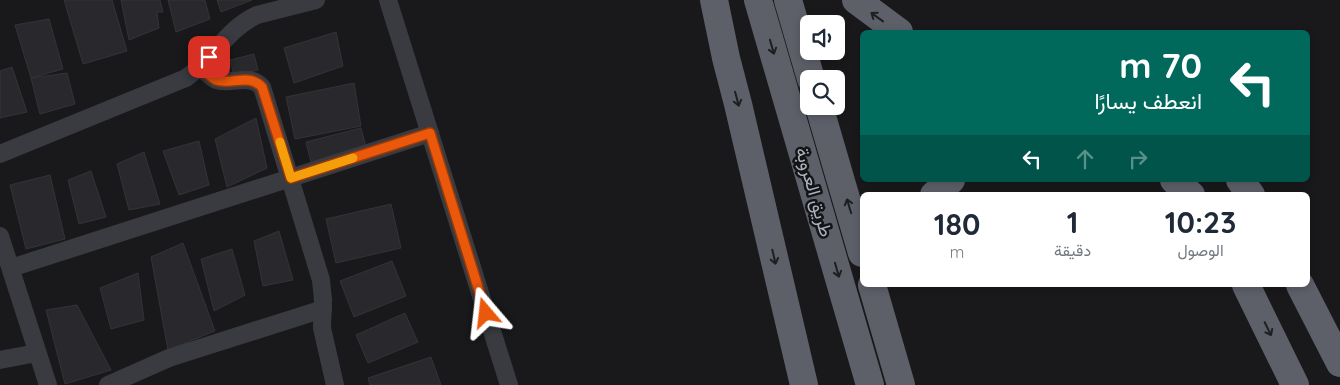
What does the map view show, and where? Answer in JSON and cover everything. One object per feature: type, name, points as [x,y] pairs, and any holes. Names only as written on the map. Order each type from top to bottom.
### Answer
[{"type":"highway","points":[[714,0],[726,58],[804,385]]},
{"type":"highway","name":"طريق العروبة","points":[[758,0],[870,385]]},
{"type":"highway","points":[[788,0],[808,70]]},
{"type":"highway","points":[[856,0],[896,30]]},
{"type":"highway","name":"طريق العروبة","points":[[822,115],[860,246]]},
{"type":"highway","points":[[937,192],[949,182]]},
{"type":"highway","points":[[1176,182],[1188,192]]},
{"type":"highway","points":[[873,287],[901,385]]},
{"type":"highway","points":[[886,331],[892,287]]},
{"type":"highway","points":[[1247,287],[1295,385]]},
{"type":"highway","points":[[1301,287],[1340,363]]},
{"type":"street","points":[[0,154],[178,82],[200,67],[234,30],[249,19],[257,15],[316,0]]},
{"type":"street","points":[[388,0],[509,385]]},
{"type":"street","points":[[200,67],[216,80],[248,79],[254,80],[262,87],[321,280],[324,338],[335,385]]},
{"type":"street","points":[[10,268],[430,133]]},
{"type":"street","points":[[0,236],[48,385]]},
{"type":"street","points":[[108,385],[169,358],[323,309]]},
{"type":"street","points":[[0,360],[37,353]]},
{"type":"building","points":[[64,0],[112,0],[127,51],[83,64]]},
{"type":"building","points":[[121,0],[160,0],[163,12],[157,12],[159,28],[129,40]]},
{"type":"building","points":[[168,0],[205,0],[210,19],[176,32]]},
{"type":"building","points":[[217,0],[252,0],[221,12]]},
{"type":"building","points":[[49,19],[63,69],[31,78],[15,25]]},
{"type":"building","points":[[336,32],[343,66],[294,83],[284,48]]},
{"type":"building","points":[[254,54],[258,70],[234,76],[230,60]]},
{"type":"building","points":[[12,67],[27,112],[0,118],[0,71]]},
{"type":"building","points":[[67,73],[75,104],[40,114],[31,78]]},
{"type":"building","points":[[354,83],[361,126],[295,139],[286,97]]},
{"type":"building","points":[[256,118],[267,168],[227,187],[215,139]]},
{"type":"building","points":[[361,128],[366,147],[311,162],[306,142]]},
{"type":"building","points":[[199,141],[209,185],[179,195],[163,151]]},
{"type":"building","points":[[144,152],[160,204],[129,210],[117,164]]},
{"type":"building","points":[[91,171],[106,217],[79,224],[68,180]]},
{"type":"building","points":[[50,175],[65,239],[26,249],[10,185]]},
{"type":"building","points":[[391,204],[401,248],[336,263],[326,219]]},
{"type":"building","points":[[279,231],[293,280],[263,286],[254,241]]},
{"type":"building","points":[[183,243],[215,331],[168,350],[151,257]]},
{"type":"building","points":[[232,249],[245,295],[214,311],[201,259]]},
{"type":"building","points":[[392,261],[406,296],[354,317],[340,281]]},
{"type":"building","points":[[138,273],[144,320],[111,329],[100,288]]},
{"type":"building","points":[[77,305],[111,370],[65,384],[46,310]]},
{"type":"building","points":[[405,313],[418,342],[368,363],[356,335]]},
{"type":"building","points":[[431,357],[441,385],[370,385],[368,378]]},
{"type":"slow traffic","points":[[280,142],[291,178],[353,158]]},
{"type":"route","points":[[209,57],[200,67],[210,77],[216,80],[227,81],[254,80],[262,87],[291,178],[430,133],[486,313]]}]
